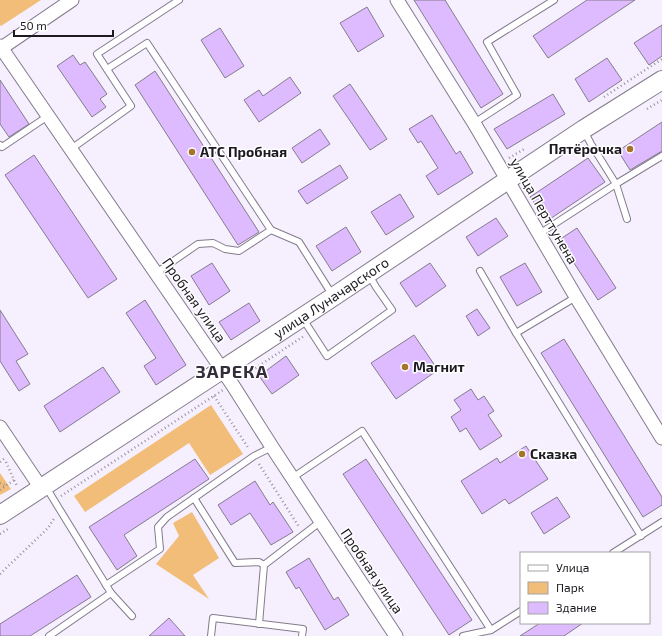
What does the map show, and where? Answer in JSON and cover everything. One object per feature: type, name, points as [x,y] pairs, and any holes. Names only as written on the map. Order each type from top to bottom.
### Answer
[{"type":"street","points":[[0,48],[72,0]]},
{"type":"street","name":"улица Перттунена","points":[[397,0],[474,123],[576,297],[662,438]]},
{"type":"street","name":"Пробная улица","points":[[0,48],[227,376],[320,522],[396,636]]},
{"type":"street","name":"улица Луначарского","points":[[6,521],[47,491],[307,324],[333,297],[584,129],[662,80]]},
{"type":"street","points":[[0,427],[47,491]]},
{"type":"lane","points":[[71,149],[131,106],[97,54],[179,0]]},
{"type":"lane","points":[[474,123],[517,95],[487,42],[554,0]]},
{"type":"lane","points":[[107,69],[148,42],[271,230],[298,242],[333,297]]},
{"type":"lane","points":[[0,145],[2,147],[48,116]]},
{"type":"lane","points":[[584,129],[591,144],[616,184],[627,219]]},
{"type":"lane","points":[[539,234],[662,156]]},
{"type":"lane","points":[[156,273],[198,244],[213,243],[225,249],[239,251],[271,230]]},
{"type":"lane","points":[[480,271],[516,333],[641,536]]},
{"type":"lane","points":[[307,324],[327,356],[392,310],[368,274]]},
{"type":"lane","points":[[516,333],[576,297]]},
{"type":"lane","points":[[292,478],[362,430],[491,630]]},
{"type":"lane","points":[[106,585],[160,549],[158,527],[167,517],[254,456],[272,447]]},
{"type":"lane","points":[[47,491],[111,594],[132,616]]},
{"type":"lane","points":[[194,498],[235,563],[259,562],[264,565]]},
{"type":"lane","points":[[259,624],[264,565],[320,522]]},
{"type":"lane","points":[[615,552],[662,522]]},
{"type":"lane","points":[[49,636],[111,594]]},
{"type":"lane","points":[[463,636],[491,630],[520,612]]},
{"type":"lane","points":[[211,636],[213,618],[303,629],[302,636]]},
{"type":"path","points":[[47,491],[307,324]]},
{"type":"path","points":[[0,490],[14,480],[2,454]]},
{"type":"path","points":[[0,462],[5,458]]},
{"type":"path","points":[[0,483],[6,486]]},
{"type":"path","points":[[0,574],[48,528],[60,510]]},
{"type":"path","points":[[0,534],[6,521]]},
{"type":"green space","points":[[0,0],[41,0],[1,26]]},
{"type":"green space","points":[[211,405],[243,454],[210,475],[189,443],[85,512],[74,496]]},
{"type":"green space","points":[[0,473],[11,489],[0,495]]},
{"type":"green space","points":[[192,512],[219,558],[193,575],[209,599],[156,564],[179,536],[173,523]]},
{"type":"building","points":[[414,0],[445,0],[503,94],[481,108]]},
{"type":"building","points":[[587,0],[635,0],[548,58],[533,36]]},
{"type":"building","points":[[367,7],[384,36],[358,52],[340,23]]},
{"type":"building","points":[[662,25],[662,56],[649,65],[634,43]]},
{"type":"building","points":[[220,28],[244,66],[225,78],[201,40]]},
{"type":"building","points":[[73,55],[80,65],[85,62],[107,94],[100,99],[106,107],[92,117],[57,66]]},
{"type":"building","points":[[607,58],[622,80],[589,102],[575,79]]},
{"type":"building","name":"АТС Пробная","points":[[155,71],[259,232],[238,245],[135,85]]},
{"type":"building","points":[[290,77],[301,93],[259,122],[244,100],[259,90],[263,96]]},
{"type":"building","points":[[0,80],[29,124],[9,137],[0,124]]},
{"type":"building","points":[[350,84],[387,139],[370,150],[333,96]]},
{"type":"building","points":[[553,94],[565,114],[507,149],[494,129]]},
{"type":"building","points":[[432,115],[456,154],[460,151],[473,173],[438,195],[426,176],[438,168],[421,141],[418,143],[409,129]]},
{"type":"building","points":[[662,122],[662,151],[630,170],[618,151]]},
{"type":"building","points":[[320,129],[330,144],[302,163],[292,148]]},
{"type":"building","points":[[34,155],[117,279],[88,298],[5,175]]},
{"type":"building","points":[[588,158],[605,182],[547,221],[530,197]]},
{"type":"building","points":[[340,165],[348,178],[307,204],[298,191]]},
{"type":"building","points":[[400,194],[414,217],[386,235],[371,212]]},
{"type":"building","points":[[496,218],[508,236],[478,256],[466,237]]},
{"type":"building","points":[[346,227],[361,252],[332,271],[316,246]]},
{"type":"building","points":[[577,228],[616,288],[598,300],[559,240]]},
{"type":"building","points":[[212,263],[230,291],[209,305],[191,276]]},
{"type":"building","points":[[430,263],[446,286],[416,307],[400,283]]},
{"type":"building","points":[[525,263],[542,292],[517,306],[500,277]]},
{"type":"building","points":[[145,300],[186,365],[156,385],[144,366],[156,358],[126,313]]},
{"type":"building","points":[[249,303],[260,321],[231,340],[219,322]]},
{"type":"building","points":[[477,309],[490,328],[478,336],[466,316]]},
{"type":"building","points":[[0,310],[28,354],[16,361],[30,384],[19,391],[0,361]]},
{"type":"building","name":"Магнит","points":[[414,335],[438,370],[396,399],[371,363]]},
{"type":"building","points":[[564,339],[662,497],[662,505],[643,517],[541,353]]},
{"type":"building","points":[[286,356],[299,375],[272,394],[259,376]]},
{"type":"building","points":[[103,367],[120,392],[60,432],[44,406]]},
{"type":"building","points":[[471,389],[478,400],[484,396],[494,411],[488,415],[502,436],[480,450],[466,428],[460,432],[451,417],[461,410],[454,400]]},
{"type":"building","name":"Сказка","points":[[526,446],[548,479],[509,504],[505,499],[482,514],[461,481],[497,458],[500,463]]},
{"type":"building","points":[[195,459],[209,479],[124,535],[137,556],[117,570],[89,527]]},
{"type":"building","points":[[366,459],[472,620],[449,635],[343,474]]},
{"type":"building","points":[[255,481],[270,505],[273,502],[293,532],[271,545],[250,513],[231,525],[218,505]]},
{"type":"building","points":[[557,497],[570,517],[544,534],[531,513]]},
{"type":"building","points":[[309,558],[334,600],[338,597],[349,615],[325,630],[299,587],[296,589],[286,572]]},
{"type":"building","points":[[77,575],[91,597],[30,636],[0,636],[0,624]]},
{"type":"building","points":[[169,618],[185,636],[149,636]]},
{"type":"building","points":[[538,624],[582,624],[564,636],[520,636]]},
{"type":"place","name":"Пятёрочка","points":[[630,149]]},
{"type":"place","name":"АТС Пробная","points":[[192,152]]},
{"type":"place","name":"Магнит","points":[[405,367]]},
{"type":"place","name":"Сказка","points":[[522,454]]},
{"type":"district","name":"ЗАРЕКА","points":[[232,372]]}]
